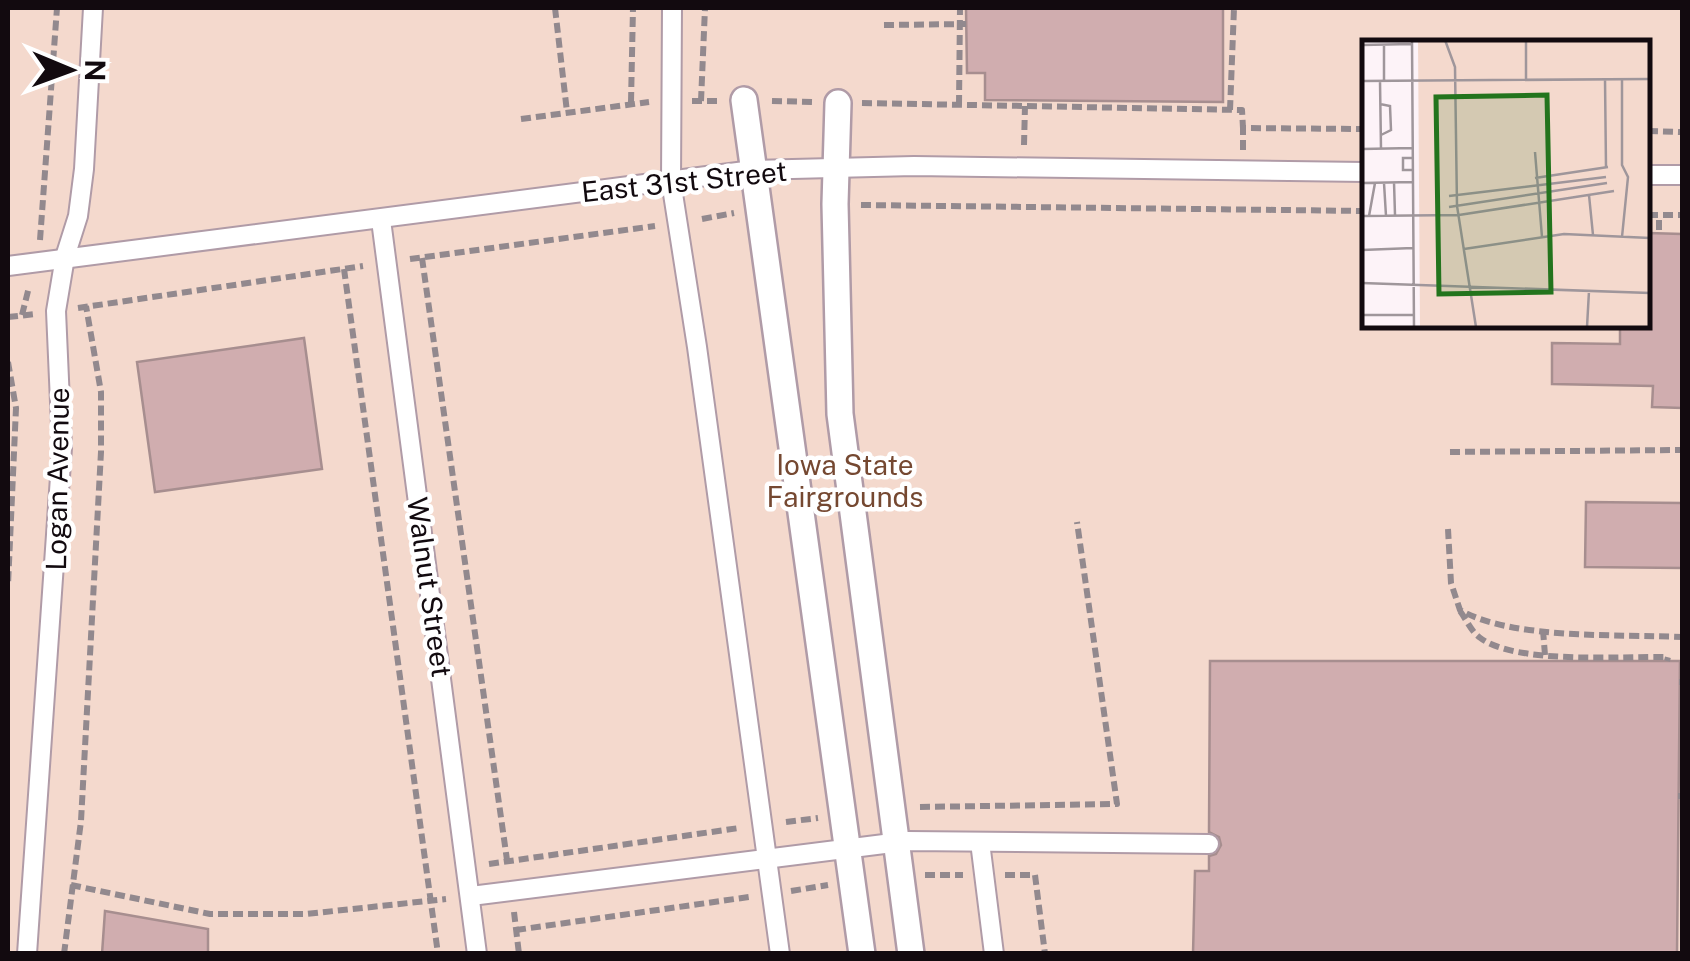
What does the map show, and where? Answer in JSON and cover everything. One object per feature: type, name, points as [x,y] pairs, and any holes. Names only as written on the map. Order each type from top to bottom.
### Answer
[{"type":"street","points":[[744,100],[862,954]]},
{"type":"street","points":[[838,102],[834,204],[840,414],[911,954]]},
{"type":"lane","name":"Logan Avenue","points":[[27,954],[62,448],[56,312],[65,258],[78,216],[84,169],[93,8]]},
{"type":"lane","points":[[672,8],[671,180],[780,954]]},
{"type":"lane","name":"East 31st Street","points":[[8,266],[753,170],[836,166],[1362,172]]},
{"type":"lane","points":[[1650,175],[1682,175]]},
{"type":"lane","name":"Walnut Street","points":[[381,220],[478,954]]},
{"type":"lane","points":[[980,842],[994,954]]},
{"type":"lane","points":[[471,896],[896,843],[1209,844]]},
{"type":"path","points":[[22,315],[44,226],[58,8]]},
{"type":"path","points":[[555,8],[567,112]]},
{"type":"path","points":[[631,102],[633,8]]},
{"type":"path","points":[[700,101],[705,8]]},
{"type":"path","points":[[960,8],[960,105]]},
{"type":"path","points":[[1230,110],[1234,8]]},
{"type":"path","points":[[884,26],[963,24]]},
{"type":"path","points":[[521,119],[631,102],[744,100],[1242,110],[1243,128]]},
{"type":"path","points":[[1024,168],[1025,106]]},
{"type":"path","points":[[1650,132],[1682,132]]},
{"type":"path","points":[[834,204],[1362,211]]},
{"type":"path","points":[[8,317],[759,209]]},
{"type":"path","points":[[1650,214],[1682,215]]},
{"type":"path","points":[[1659,215],[1659,230]]},
{"type":"path","points":[[422,258],[519,954]]},
{"type":"path","points":[[344,268],[438,954]]},
{"type":"path","points":[[64,954],[81,821],[101,452],[100,392],[86,306]]},
{"type":"path","points":[[8,362],[16,408],[8,585]]},
{"type":"path","points":[[1450,452],[1682,450]]},
{"type":"path","points":[[1448,529],[1451,582],[1460,610],[1477,636],[1503,650],[1545,655],[1668,657],[1666,662]]},
{"type":"path","points":[[1460,610],[1482,623],[1682,637]]},
{"type":"path","points":[[1543,630],[1545,655]]},
{"type":"path","points":[[900,874],[1035,875],[1046,954]]},
{"type":"path","points":[[516,930],[852,882]]},
{"type":"path","points":[[71,885],[210,914],[306,914],[471,896]]},
{"type":"green space","name":"Iowa State Fairgrounds","points":[[8,8],[1682,8],[1682,953],[8,953]]},
{"type":"building","points":[[966,8],[1223,8],[1223,102],[985,100],[985,73],[967,73]]},
{"type":"building","points":[[1650,233],[1682,234],[1682,408],[1652,407],[1653,386],[1552,384],[1552,343],[1620,344],[1620,328],[1650,328]]},
{"type":"building","points":[[304,338],[322,469],[155,492],[137,362]]},
{"type":"building","points":[[1586,502],[1682,503],[1682,568],[1585,567]]},
{"type":"building","points":[[1210,661],[1680,661],[1677,954],[1193,954],[1195,871],[1209,871],[1209,856],[1216,854],[1221,845],[1219,837],[1209,832]]},
{"type":"building","points":[[105,911],[208,929],[208,954],[102,954]]}]
